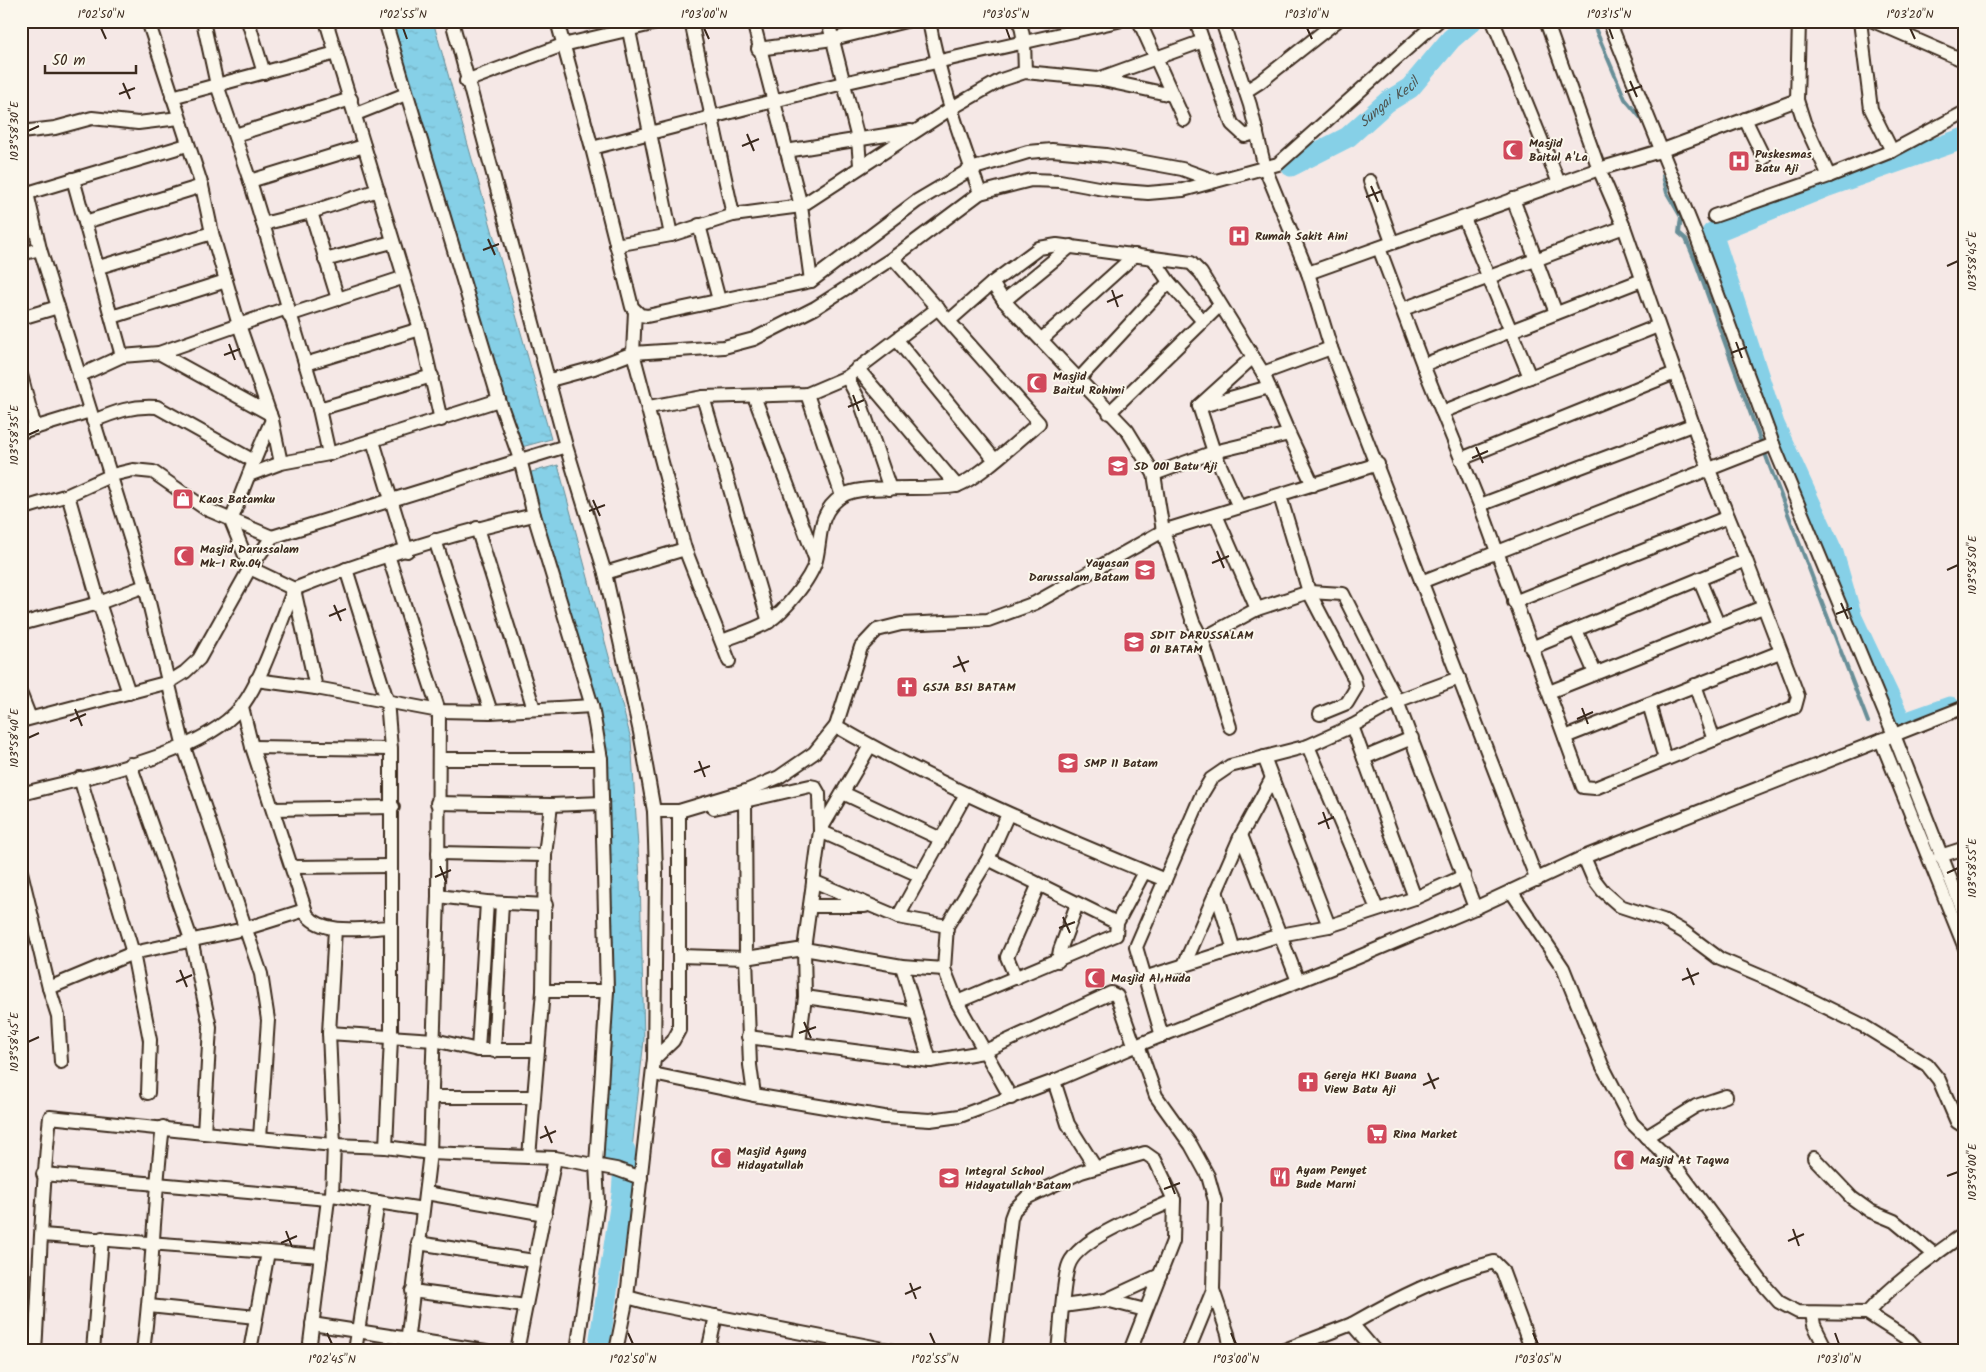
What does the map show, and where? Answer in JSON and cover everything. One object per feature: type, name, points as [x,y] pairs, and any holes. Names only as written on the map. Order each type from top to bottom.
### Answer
[{"type":"street","points":[[148,21],[187,145],[202,186],[212,233],[239,325],[271,417],[281,464]]},
{"type":"street","points":[[203,21],[217,85],[250,181],[319,409],[328,454]]},
{"type":"street","points":[[248,21],[264,73]]},
{"type":"street","points":[[326,21],[356,114],[402,278],[420,329],[441,420]]},
{"type":"street","points":[[385,21],[500,400],[520,459],[534,515],[592,706],[601,759],[607,991],[596,1165],[598,1202],[576,1351]]},
{"type":"street","points":[[452,21],[466,81],[550,380],[566,446],[605,573],[640,732],[654,811],[656,872],[653,1074],[638,1177],[627,1297],[616,1351]]},
{"type":"street","points":[[557,21],[635,311],[633,352],[685,549],[729,661]]},
{"type":"street","points":[[466,81],[562,45],[628,25],[664,21]]},
{"type":"street","points":[[691,21],[733,214]]},
{"type":"street","points":[[753,21],[758,49],[801,206],[810,281]]},
{"type":"street","points":[[828,21],[858,139],[860,165]]},
{"type":"street","points":[[758,49],[832,39],[906,21]]},
{"type":"street","points":[[929,21],[936,62],[950,109],[980,193]]},
{"type":"street","points":[[1020,21],[1024,41],[1025,72]]},
{"type":"street","points":[[592,148],[651,132],[712,119],[843,83],[1118,21]]},
{"type":"street","points":[[1139,21],[1184,120]]},
{"type":"street","points":[[1196,21],[1232,124],[1245,136],[1257,132]]},
{"type":"street","points":[[1222,21],[1246,91],[1265,168],[1308,273],[1331,348],[1378,464],[1421,582],[1537,880]]},
{"type":"street","points":[[550,380],[594,368],[633,352],[724,346],[754,339],[815,308],[893,258],[980,193],[1031,180],[1060,181],[1109,190],[1148,193],[1183,190],[1278,164],[1438,21]]},
{"type":"street","points":[[1493,21],[1559,183]]},
{"type":"street","points":[[1379,248],[1423,365],[1498,553],[1514,602],[1565,737],[1580,784],[1586,789],[1595,788],[1795,707],[1798,696],[1692,425],[1624,227],[1599,169],[1546,21]]},
{"type":"street","points":[[1608,21],[1662,150],[1766,447],[1894,735],[1965,916]]},
{"type":"street","points":[[1799,21],[1797,100],[1804,122],[1829,176]]},
{"type":"street","points":[[1860,21],[1872,109],[1892,151]]},
{"type":"street","points":[[1873,21],[1965,61]]},
{"type":"street","points":[[1246,91],[1260,82],[1333,23]]},
{"type":"street","points":[[628,25],[671,235]]},
{"type":"street","points":[[1098,79],[1203,41]]},
{"type":"street","points":[[172,97],[336,53]]},
{"type":"street","points":[[616,245],[671,235],[733,214],[801,206],[860,165],[950,109],[1001,80],[1025,72],[1098,79],[1172,95]]},
{"type":"street","points":[[356,114],[406,94]]},
{"type":"street","points":[[235,135],[351,99]]},
{"type":"street","points":[[1308,273],[1599,169],[1662,150],[1797,100]]},
{"type":"street","points":[[1714,216],[1829,176],[1892,151],[1965,112]]},
{"type":"street","points":[[21,132],[55,128],[92,118],[138,123],[179,118]]},
{"type":"street","points":[[1745,119],[1764,158]]},
{"type":"street","points":[[786,151],[916,130]]},
{"type":"street","points":[[187,145],[24,194],[145,586],[184,747],[260,974],[268,1020],[260,1138]]},
{"type":"street","points":[[250,181],[364,146]]},
{"type":"street","points":[[635,311],[648,316],[810,281],[917,201],[971,169],[1028,152],[1052,150],[1106,155],[1182,169],[1215,181]]},
{"type":"street","points":[[73,179],[99,267],[122,356]]},
{"type":"street","points":[[1370,181],[1392,242]]},
{"type":"street","points":[[85,222],[202,186]]},
{"type":"street","points":[[263,224],[311,212],[378,190]]},
{"type":"street","points":[[1512,200],[1556,313]]},
{"type":"street","points":[[311,212],[338,299]]},
{"type":"street","points":[[1464,218],[1530,377]]},
{"type":"street","points":[[699,225],[719,300]]},
{"type":"street","points":[[1403,309],[1624,227]]},
{"type":"street","points":[[99,267],[212,233]]},
{"type":"street","points":[[325,260],[392,242]]},
{"type":"street","points":[[950,320],[992,283],[1040,248],[1057,245],[1070,246],[1153,258],[1182,260],[1196,267],[1264,373],[1289,434],[1313,485]]},
{"type":"street","points":[[1004,301],[1070,246]]},
{"type":"street","points":[[21,254],[40,249]]},
{"type":"street","points":[[1042,340],[1135,255]]},
{"type":"street","points":[[722,641],[769,622],[805,585],[816,560],[819,531],[825,514],[842,496],[854,490],[957,486],[981,472],[994,459],[1039,423],[950,320],[893,258]]},
{"type":"street","points":[[1153,258],[1169,282],[1203,321]]},
{"type":"street","points":[[79,376],[122,356],[159,353],[239,325],[338,299],[402,278]]},
{"type":"street","points":[[1423,365],[1642,280]]},
{"type":"street","points":[[112,317],[226,281]]},
{"type":"street","points":[[1078,380],[1169,282]]},
{"type":"street","points":[[992,283],[1004,301],[1126,430],[1154,474],[1164,531],[1193,622],[1202,639],[1230,727]]},
{"type":"street","points":[[1109,413],[1220,305]]},
{"type":"street","points":[[21,318],[58,307]]},
{"type":"street","points":[[649,407],[703,398],[807,394],[847,377],[938,308]]},
{"type":"street","points":[[1442,412],[1658,326]]},
{"type":"street","points":[[305,364],[420,329]]},
{"type":"street","points":[[897,340],[994,459]]},
{"type":"street","points":[[1264,373],[1331,348]]},
{"type":"street","points":[[159,353],[271,417]]},
{"type":"street","points":[[1199,406],[1253,357]]},
{"type":"street","points":[[857,368],[957,486]]},
{"type":"street","points":[[1461,459],[1675,373]]},
{"type":"street","points":[[21,375],[35,428]]},
{"type":"street","points":[[319,409],[432,376]]},
{"type":"street","points":[[847,377],[861,404],[890,489]]},
{"type":"street","points":[[1199,406],[1269,387]]},
{"type":"street","points":[[807,394],[842,496]]},
{"type":"street","points":[[754,396],[816,560]]},
{"type":"street","points":[[703,398],[769,622]]},
{"type":"street","points":[[249,475],[281,464],[328,454],[374,441],[500,400]]},
{"type":"street","points":[[1199,406],[1214,452],[1239,507]]},
{"type":"street","points":[[21,432],[126,408],[157,407],[252,460]]},
{"type":"street","points":[[271,417],[252,460],[249,475],[231,521],[250,568],[294,589]]},
{"type":"street","points":[[1480,505],[1692,425]]},
{"type":"street","points":[[1154,474],[1214,452],[1289,434]]},
{"type":"street","points":[[374,441],[389,499],[406,551]]},
{"type":"street","points":[[21,695],[25,719],[169,682],[185,672],[199,659],[250,568],[272,537],[389,499],[566,446]]},
{"type":"street","points":[[1421,582],[1766,447]]},
{"type":"street","points":[[679,814],[746,791],[779,777],[814,753],[836,726],[861,647],[877,630],[901,624],[988,620],[1035,603],[1164,531],[1378,464]]},
{"type":"street","points":[[21,509],[68,495],[112,475],[133,470],[153,472],[206,509],[272,537]]},
{"type":"street","points":[[68,495],[99,603],[129,693]]},
{"type":"street","points":[[1280,496],[1309,592],[1354,678],[1356,688],[1347,703],[1320,714]]},
{"type":"street","points":[[21,794],[184,747],[222,724],[242,707],[256,680],[294,589],[346,569],[435,540],[534,515]]},
{"type":"street","points":[[1216,515],[1256,609]]},
{"type":"street","points":[[1514,602],[1728,517]]},
{"type":"street","points":[[477,528],[534,709]]},
{"type":"street","points":[[435,540],[491,712]]},
{"type":"street","points":[[605,573],[685,549]]},
{"type":"street","points":[[388,555],[439,711],[437,803],[438,896],[430,1154],[407,1344]]},
{"type":"street","points":[[1531,648],[1746,560]]},
{"type":"street","points":[[346,569],[387,700],[391,749],[391,1038],[386,1147]]},
{"type":"street","points":[[1699,579],[1718,624]]},
{"type":"street","points":[[21,624],[99,603],[145,586]]},
{"type":"street","points":[[294,589],[316,688]]},
{"type":"street","points":[[1202,639],[1256,609],[1309,592],[1343,594],[1397,701],[1475,908]]},
{"type":"street","points":[[1549,692],[1763,607]]},
{"type":"street","points":[[1576,630],[1595,674]]},
{"type":"street","points":[[1565,737],[1780,652]]},
{"type":"street","points":[[1162,1036],[1136,947],[1202,794],[1212,779],[1230,766],[1308,746],[1352,726],[1397,701],[1459,678]]},
{"type":"street","points":[[256,680],[387,700],[439,711],[491,712],[592,706]]},
{"type":"street","points":[[1695,686],[1714,740]]},
{"type":"street","points":[[1649,704],[1665,759]]},
{"type":"street","points":[[242,707],[252,748],[305,910],[312,920],[335,929],[390,927]]},
{"type":"street","points":[[653,1074],[754,1095],[884,1117],[930,1120],[960,1116],[1054,1082],[1137,1046],[1475,908],[1584,857],[1965,707]]},
{"type":"street","points":[[836,726],[870,746],[1008,814],[1165,880]]},
{"type":"street","points":[[1352,726],[1415,898]]},
{"type":"street","points":[[1364,758],[1412,738]]},
{"type":"street","points":[[1881,740],[1965,948]]},
{"type":"street","points":[[820,832],[870,746]]},
{"type":"street","points":[[1308,746],[1377,909]]},
{"type":"street","points":[[252,748],[391,749]]},
{"type":"street","points":[[1264,757],[1329,926]]},
{"type":"street","points":[[439,759],[601,759]]},
{"type":"street","points":[[130,764],[191,939],[210,1027],[204,1133]]},
{"type":"street","points":[[80,778],[133,953],[150,1040],[148,1093]]},
{"type":"street","points":[[1184,964],[1241,835],[1272,778]]},
{"type":"street","points":[[654,811],[679,814],[810,786],[815,787],[819,794],[820,832],[804,949],[805,997],[799,1044]]},
{"type":"street","points":[[843,793],[941,839]]},
{"type":"street","points":[[898,917],[966,794]]},
{"type":"street","points":[[746,801],[748,1037],[754,1095]]},
{"type":"street","points":[[437,803],[602,804]]},
{"type":"street","points":[[529,1157],[543,991],[546,905],[545,855],[551,805]]},
{"type":"street","points":[[273,809],[392,807]]},
{"type":"street","points":[[654,1059],[673,1041],[679,1030],[679,814]]},
{"type":"street","points":[[1008,814],[988,860],[947,926],[944,969],[957,1002],[983,1052],[1011,1098]]},
{"type":"street","points":[[820,832],[922,876]]},
{"type":"street","points":[[1241,835],[1298,981]]},
{"type":"street","points":[[1940,856],[1965,848]]},
{"type":"street","points":[[438,853],[545,855]]},
{"type":"street","points":[[1584,857],[1593,878],[1620,906],[1663,920],[1684,932],[1720,959],[1779,984],[1862,1025],[1927,1065],[1939,1080],[1957,1122],[1965,1127]]},
{"type":"street","points":[[988,860],[1117,923]]},
{"type":"street","points":[[292,867],[390,866]]},
{"type":"street","points":[[21,872],[49,988],[58,1016],[61,1062]]},
{"type":"street","points":[[957,1002],[1116,935],[1117,923],[1144,872]]},
{"type":"street","points":[[1144,978],[1184,964],[1329,926],[1415,898],[1464,876]]},
{"type":"street","points":[[813,881],[898,917],[947,926]]},
{"type":"street","points":[[1016,978],[1007,957],[1038,886]]},
{"type":"street","points":[[1511,891],[1563,968],[1602,1065],[1632,1123],[1674,1164],[1764,1286],[1779,1302],[1798,1312],[1867,1313],[1908,1340],[1919,1351]]},
{"type":"street","points":[[1216,892],[1234,950]]},
{"type":"street","points":[[438,896],[486,902],[546,905]]},
{"type":"street","points":[[478,1050],[486,902]]},
{"type":"street","points":[[494,1051],[502,903]]},
{"type":"street","points":[[1058,960],[1077,904]]},
{"type":"street","points":[[810,906],[871,906]]},
{"type":"street","points":[[49,988],[133,953],[244,929],[305,910]]},
{"type":"street","points":[[309,1351],[330,1197],[334,1145],[329,1032],[335,929]]},
{"type":"street","points":[[680,956],[746,958],[804,949],[902,966],[944,969]]},
{"type":"street","points":[[902,966],[930,1061]]},
{"type":"street","points":[[543,991],[607,991]]},
{"type":"street","points":[[748,1037],[930,1061],[983,1052],[1111,992],[1117,996],[1156,1096],[1191,1145],[1208,1176],[1215,1200],[1213,1290],[1228,1334],[1231,1351]]},
{"type":"street","points":[[805,997],[916,1013]]},
{"type":"street","points":[[329,1032],[434,1040],[478,1050],[538,1050]]},
{"type":"street","points":[[1054,1082],[1066,1118],[1076,1139],[1095,1167]]},
{"type":"street","points":[[1646,1138],[1696,1106],[1726,1096]]},
{"type":"street","points":[[432,1097],[534,1097]]},
{"type":"street","points":[[35,1351],[42,1235],[43,1174],[50,1117],[334,1145],[386,1147],[430,1154],[554,1158],[616,1169],[638,1177]]},
{"type":"street","points":[[143,1351],[149,1306],[155,1185],[163,1127]]},
{"type":"street","points":[[995,1351],[1014,1210],[1026,1198],[1095,1167],[1138,1154],[1149,1155],[1163,1176],[1174,1200],[1173,1241],[1130,1351]]},
{"type":"street","points":[[517,1351],[545,1214],[554,1158]]},
{"type":"street","points":[[1814,1158],[1852,1198],[1870,1212],[1894,1221],[1935,1255]]},
{"type":"street","points":[[43,1174],[155,1185],[330,1197],[378,1202],[423,1210]]},
{"type":"street","points":[[426,1194],[545,1214]]},
{"type":"street","points":[[1058,1351],[1068,1266],[1078,1251],[1094,1240],[1174,1200]]},
{"type":"street","points":[[355,1351],[356,1330],[378,1202]]},
{"type":"street","points":[[42,1235],[102,1238],[321,1256]]},
{"type":"street","points":[[1867,1313],[1880,1298],[1958,1238],[1965,1236]]},
{"type":"street","points":[[93,1351],[102,1238]]},
{"type":"street","points":[[418,1243],[534,1261]]},
{"type":"street","points":[[250,1351],[268,1252]]},
{"type":"street","points":[[1282,1351],[1352,1324],[1405,1294],[1468,1268],[1494,1262],[1502,1270],[1532,1351]]},
{"type":"street","points":[[1063,1306],[1106,1300],[1160,1275]]},
{"type":"street","points":[[1188,1351],[1213,1290]]},
{"type":"street","points":[[412,1291],[526,1306]]},
{"type":"street","points":[[627,1297],[867,1349],[894,1351]]},
{"type":"street","points":[[1106,1300],[1146,1310]]},
{"type":"street","points":[[149,1306],[256,1317]]},
{"type":"street","points":[[1812,1313],[1814,1326],[1827,1351]]},
{"type":"street","points":[[708,1351],[716,1316]]},
{"type":"street","points":[[312,1324],[356,1330],[407,1344],[486,1351]]},
{"type":"street","points":[[1352,1324],[1375,1351]]},
{"type":"water","points":[[389,21],[433,21],[551,439],[518,448]]},
{"type":"water","points":[[558,465],[631,739],[640,878],[644,1040],[629,1176],[603,1171],[611,1001],[602,738],[524,474]]},
{"type":"waterway","name":"Sungai Kecil","points":[[1291,166],[1348,137],[1387,102],[1410,88],[1451,39],[1472,21]]},
{"type":"waterway","points":[[1592,21],[1625,99],[1645,123]]},
{"type":"waterway","points":[[1950,707],[1902,724],[1852,618],[1833,553],[1774,424],[1712,233],[1828,186],[1965,138]]},
{"type":"waterway","points":[[1663,176],[1667,193],[1681,217],[1679,233],[1686,239],[1696,263],[1770,467],[1868,722]]},
{"type":"waterway","points":[[598,1351],[622,1194],[625,1150]]},
{"type":"place","name":"Masjid Baitul A'La","points":[[1513,150]]},
{"type":"place","name":"Puskesmas Batu Aji","points":[[1739,161]]},
{"type":"place","name":"Rumah Sakit Aini","points":[[1239,236]]},
{"type":"place","name":"Masjid Baitul Rohimi","points":[[1037,383]]},
{"type":"place","name":"SD 001 Batu Aji","points":[[1118,466]]},
{"type":"place","name":"Kaos Batamku","points":[[183,499]]},
{"type":"place","name":"Masjid Darussalam Mk-1 Rw.04","points":[[184,556]]},
{"type":"place","name":"Yayasan Darussalam Batam","points":[[1145,570]]},
{"type":"place","name":"SDIT DARUSSALAM 01 BATAM","points":[[1134,642]]},
{"type":"place","name":"GSJA BSI BATAM","points":[[907,687]]},
{"type":"place","name":"SMP 11 Batam","points":[[1068,763]]},
{"type":"place","name":"Masjid Al Huda","points":[[1095,978]]},
{"type":"place","name":"Gereja HKI Buana View Batu Aji","points":[[1308,1082]]},
{"type":"place","name":"Rina Market","points":[[1377,1134]]},
{"type":"place","name":"Masjid Agung Hidayatullah","points":[[721,1158]]},
{"type":"place","name":"Masjid At Taqwa","points":[[1624,1160]]},
{"type":"place","name":"Ayam Penyet Bude Marni","points":[[1280,1177]]},
{"type":"place","name":"Integral School Hidayatullah Batam","points":[[949,1178]]}]
